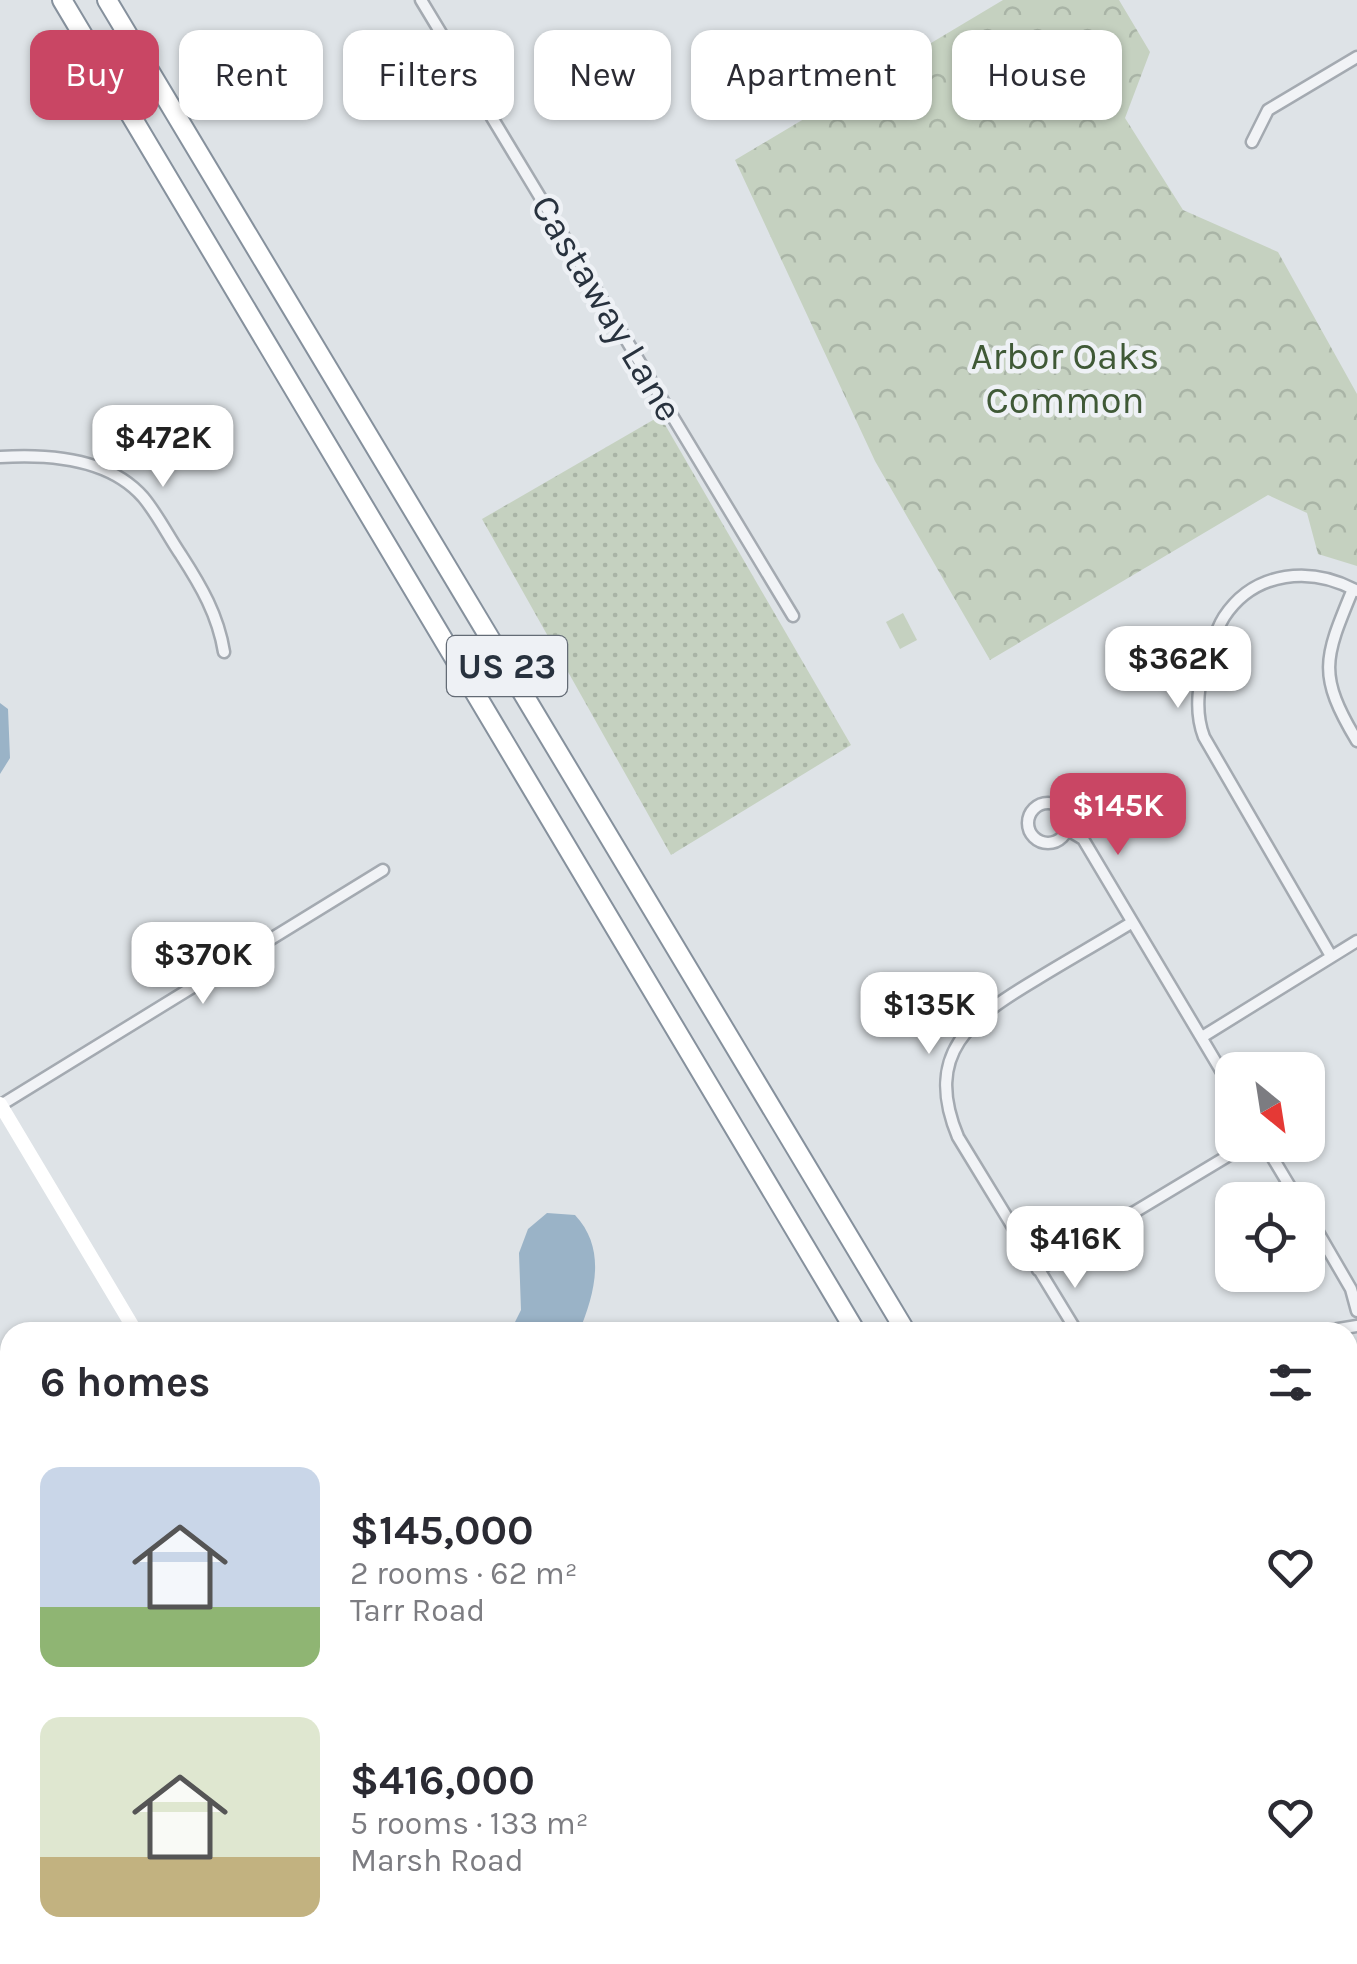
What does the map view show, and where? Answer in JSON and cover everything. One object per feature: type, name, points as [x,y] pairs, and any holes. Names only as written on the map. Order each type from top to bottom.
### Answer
[{"type":"highway","name":"US 23","points":[[62,0],[850,1322]]},
{"type":"highway","name":"US 23","points":[[107,0],[900,1322]]},
{"type":"main road","points":[[0,1105],[130,1322]]},
{"type":"street","name":"Castaway Lane","points":[[421,0],[793,616]]},
{"type":"street","points":[[1252,142],[1268,110],[1357,57]]},
{"type":"street","points":[[0,457],[30,455],[72,460],[118,477],[140,493],[215,612],[224,652]]},
{"type":"street","points":[[1331,956],[1204,738],[1198,709],[1205,661],[1224,616],[1249,592],[1285,577],[1306,574],[1325,576],[1355,590],[1332,638],[1327,665],[1332,695],[1357,741]]},
{"type":"street","points":[[1054,803],[1068,817],[1068,830],[1054,843],[1041,842],[1028,827],[1030,814],[1040,804],[1054,803]]},
{"type":"street","points":[[1068,830],[1083,838],[1215,1060]]},
{"type":"street","points":[[0,1105],[383,870]]},
{"type":"street","points":[[1070,1322],[958,1138],[944,1088],[949,1061],[962,1033],[990,1007],[1131,923]]},
{"type":"street","points":[[1202,1037],[1357,941]]},
{"type":"street","points":[[1038,1270],[1218,1162]]},
{"type":"street","points":[[1325,1244],[1345,1278],[1357,1311]]},
{"type":"green space","name":"Arbor Oaks Common","points":[[1003,0],[1119,0],[1150,52],[1125,118],[1183,210],[1278,252],[1357,394],[1357,566],[1318,554],[1307,513],[1268,495],[990,660],[875,461],[735,160],[802,120],[932,120],[932,42],[952,30],[952,120],[1122,120],[1122,30],[953,30]]},
{"type":"green space","points":[[660,416],[851,745],[671,855],[482,519]]},
{"type":"green space","points":[[903,613],[917,640],[900,649],[886,622]]},
{"type":"water","points":[[0,703],[8,709],[10,758],[0,774]]},
{"type":"water","points":[[547,1213],[575,1215],[585,1228],[595,1257],[595,1272],[583,1322],[515,1322],[521,1310],[519,1253],[528,1229]]}]
